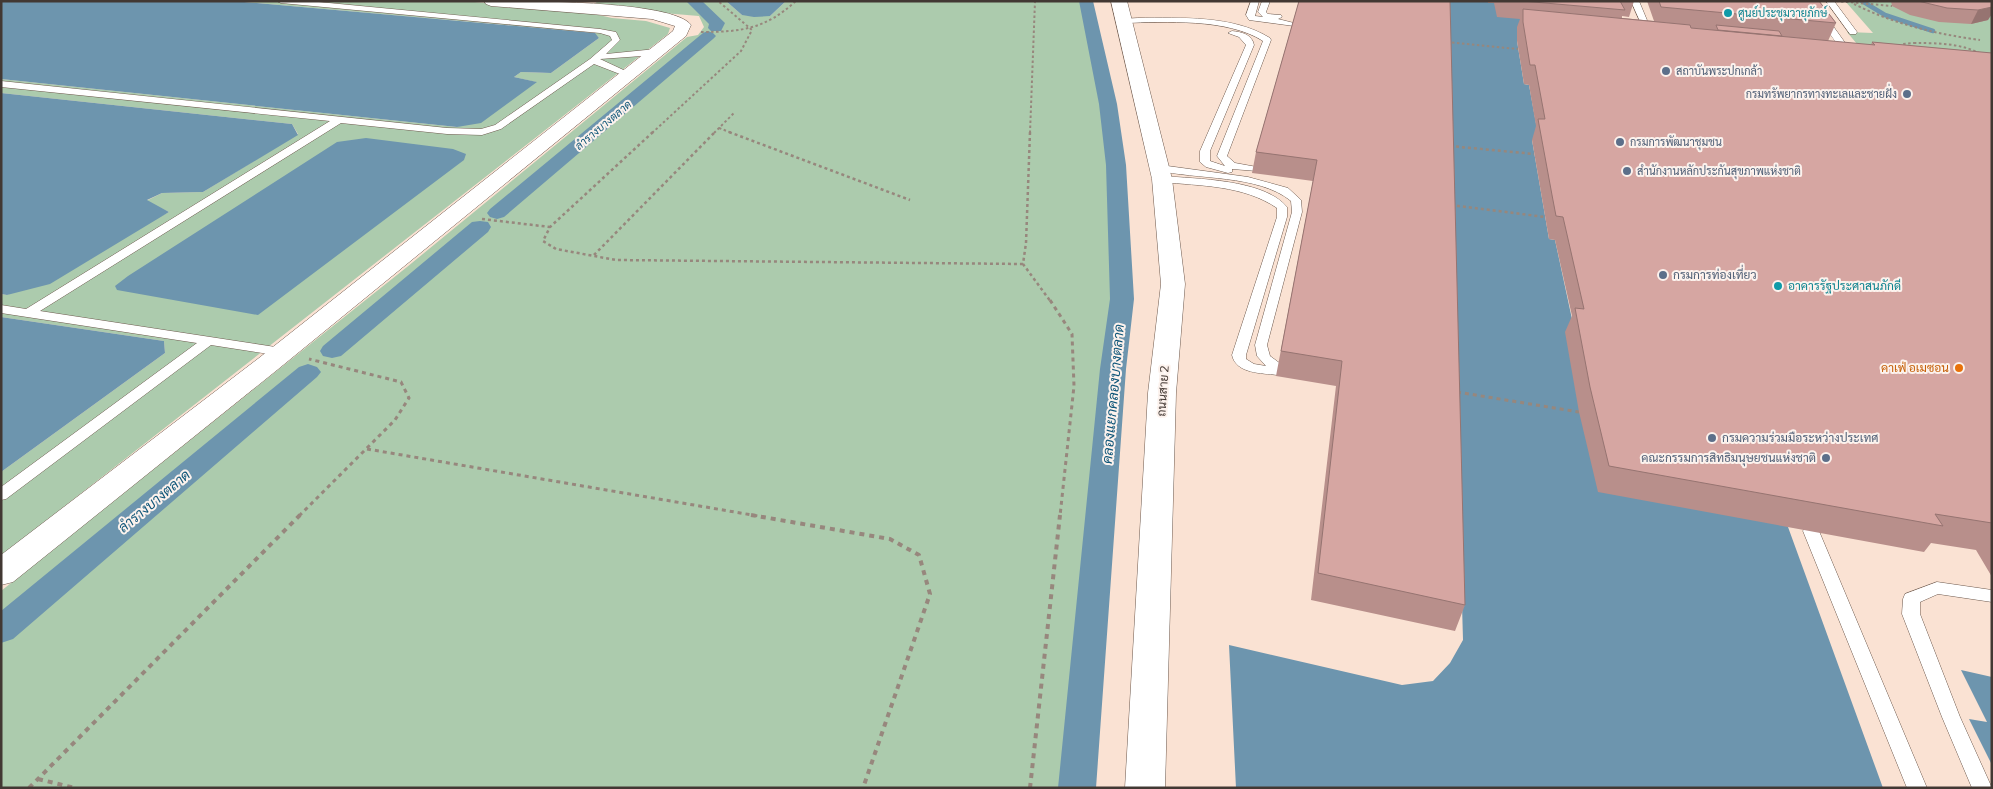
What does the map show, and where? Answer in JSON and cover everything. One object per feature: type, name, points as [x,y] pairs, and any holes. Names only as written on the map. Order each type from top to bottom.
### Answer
[{"type":"street","points":[[1,573],[452,216],[656,52],[680,32],[684,25],[679,20],[653,14],[491,1]]},
{"type":"street","name":"ถนนสาย 2","points":[[1122,11],[1161,174],[1173,284],[1162,393],[1145,788]]},
{"type":"lane","points":[[1,84],[447,132],[482,132],[498,127],[595,59],[616,40],[613,34],[600,31],[281,1]]},
{"type":"lane","points":[[1255,1],[1250,15],[1252,18],[1295,22],[1266,16],[1262,12],[1266,1]]},
{"type":"lane","points":[[1635,1],[1646,26],[1656,30],[1669,31]]},
{"type":"lane","points":[[1811,1],[1842,44],[1833,46],[1815,45]]},
{"type":"lane","points":[[1830,1],[1853,32]]},
{"type":"lane","points":[[1122,11],[1158,20],[1236,27],[1264,36],[1267,40],[1266,44],[1222,156],[1225,164],[1253,171],[1227,170],[1205,162],[1206,151],[1250,42],[1242,36],[1122,11]]},
{"type":"lane","points":[[1242,36],[1252,31]]},
{"type":"lane","points":[[595,59],[656,52]]},
{"type":"lane","points":[[595,59],[628,74]]},
{"type":"lane","points":[[28,313],[339,120]]},
{"type":"lane","points":[[1161,174],[1248,180],[1284,190],[1296,200],[1297,212],[1261,345],[1261,353],[1264,359],[1278,369]]},
{"type":"lane","points":[[1161,174],[1244,189],[1272,198],[1282,207],[1282,217],[1239,354],[1244,364],[1251,368],[1278,369]]},
{"type":"lane","points":[[1272,198],[1284,190]]},
{"type":"lane","points":[[1,309],[282,352]]},
{"type":"lane","points":[[1,495],[208,340]]},
{"type":"lane","points":[[1812,531],[1917,788]]},
{"type":"lane","points":[[1982,788],[1951,717],[1911,614],[1911,599],[1937,588],[1992,596]]},
{"type":"path","points":[[718,1],[752,30]]},
{"type":"path","points":[[680,32],[752,30],[781,16],[796,1]]},
{"type":"path","points":[[1023,264],[1026,243],[1036,1]]},
{"type":"path","points":[[1836,1],[1892,6]]},
{"type":"path","points":[[1848,1],[1868,12],[1906,25],[1936,33],[1980,40]]},
{"type":"path","points":[[752,30],[741,51],[550,228],[543,241],[556,249],[616,260],[1023,264],[1039,282],[1072,334],[1074,386],[1030,788]]},
{"type":"path","points":[[1446,42],[1518,49]]},
{"type":"path","points":[[1917,59],[1900,50],[1900,47],[1903,44],[1929,43],[1984,54],[1992,63],[1990,65]]},
{"type":"path","points":[[1964,52],[1992,55]]},
{"type":"path","points":[[1910,59],[1958,66],[1990,65]]},
{"type":"path","points":[[1960,63],[1990,65]]},
{"type":"path","points":[[593,256],[734,114]]},
{"type":"path","points":[[720,128],[910,200]]},
{"type":"path","points":[[1447,146],[1534,154]]},
{"type":"path","points":[[1448,205],[1545,217]]},
{"type":"path","points":[[452,216],[550,228]]},
{"type":"path","points":[[29,788],[367,449],[395,420],[409,398],[401,382],[282,352]]},
{"type":"path","points":[[1451,391],[1579,412]]},
{"type":"path","points":[[367,449],[890,538],[919,556],[930,594],[863,788]]},
{"type":"path","points":[[38,778],[75,788]]},
{"type":"green space","points":[[233,1],[463,1],[581,11],[612,18],[646,21],[670,28],[668,34],[1,556],[1,472],[165,353],[164,341],[1,317],[1,294],[7,295],[169,212],[146,201],[162,193],[203,192],[298,134],[292,124],[1,93],[1,79],[457,127],[536,82],[514,77],[521,72],[551,73],[599,38],[594,33]]},
{"type":"green space","points":[[598,1],[726,1],[742,15],[770,16],[786,1],[1080,1],[1107,142],[1112,232],[1111,306],[1070,788],[1,788],[1,591],[407,267],[687,37],[698,35],[704,27],[699,16],[591,7]]},
{"type":"green space","points":[[1845,1],[1992,1],[1992,74],[1872,62],[1847,32],[1873,33]]},
{"type":"water","points":[[1,1],[233,1],[595,33],[599,38],[551,73],[521,72],[514,77],[537,82],[481,123],[457,127],[1,79]]},
{"type":"water","points":[[726,1],[786,1],[770,16],[754,17],[742,15]]},
{"type":"water","points":[[1445,1],[1488,1],[1618,28],[1517,28],[1517,41],[1524,84],[1529,85],[1539,140],[1532,140],[1549,239],[1555,240],[1575,333],[1788,527],[1883,788],[1236,788],[1229,645],[1402,685],[1433,681],[1450,663],[1463,640]]},
{"type":"water","points":[[1,93],[292,124],[298,135],[203,192],[162,193],[147,200],[169,212],[50,284],[7,295],[1,294]]},
{"type":"water","points":[[366,138],[453,149],[466,154],[464,160],[258,315],[117,290],[115,286],[128,276],[337,142]]},
{"type":"water","points":[[1,317],[164,341],[165,353],[1,472]]},
{"type":"water","points":[[1961,670],[1992,677],[1992,765],[1969,719],[1987,722]]},
{"type":"building","points":[[1299,1],[1450,1],[1465,605],[1318,573],[1342,361],[1281,351],[1317,160],[1256,152]]},
{"type":"building","points":[[1522,1],[1620,1],[1625,10]]},
{"type":"building","points":[[1659,1],[1819,1],[1836,23],[1661,7]]},
{"type":"building","points":[[1918,1],[1992,1],[1992,7],[1978,10],[1947,8]]},
{"type":"building","name":"อาคารรัฐประศาสนภักดี","points":[[1523,9],[1690,25],[1691,28],[1875,45],[1872,42],[1992,53],[1992,523],[1935,514],[1943,526],[1609,466],[1590,387],[1575,308],[1584,309],[1563,217],[1556,216],[1552,195],[1538,119],[1545,119],[1535,65],[1530,65],[1523,22]]},
{"type":"building","points":[[1716,25],[1779,31],[1782,36],[1718,30]]},
{"type":"waterway","name":"ลำรางบางตลาด","points":[[693,1],[717,23],[716,28]]},
{"type":"waterway","name":"คลองแยกคลองบางตลาด","points":[[1077,788],[1113,369],[1122,299],[1116,165],[1108,104],[1086,1]]},
{"type":"waterway","points":[[1862,1],[1885,15],[1933,31]]},
{"type":"waterway","name":"ลำรางบางตลาด","points":[[497,213],[708,36]]},
{"type":"waterway","name":"ลำรางบางตลาด","points":[[332,351],[480,227]]},
{"type":"waterway","name":"ลำรางบางตลาด","points":[[1,630],[308,372]]},
{"type":"place","name":"ศูนย์ประชุมวายุภักษ์","points":[[1728,13]]},
{"type":"place","name":"สถาบันพระปกเกล้า","points":[[1666,71]]},
{"type":"place","name":"กรมทรัพยากรทางทะเลและชายฝั่ง","points":[[1907,94]]},
{"type":"place","name":"กรมการพัฒนาชุมชน","points":[[1620,142]]},
{"type":"place","name":"สำนักงานหลักประกันสุขภาพแห่งชาติ","points":[[1627,171]]},
{"type":"place","name":"กรมการท่องเที่ยว","points":[[1663,275]]},
{"type":"place","name":"อาคารรัฐประศาสนภักดี","points":[[1778,286]]},
{"type":"place","name":"คาเฟ่ อเมซอน","points":[[1959,368]]},
{"type":"place","name":"กรมความร่วมมือระหว่างประเทศ","points":[[1712,438]]},
{"type":"place","name":"คณะกรรมการสิทธิมนุษยชนแห่งชาติ","points":[[1826,458]]}]
